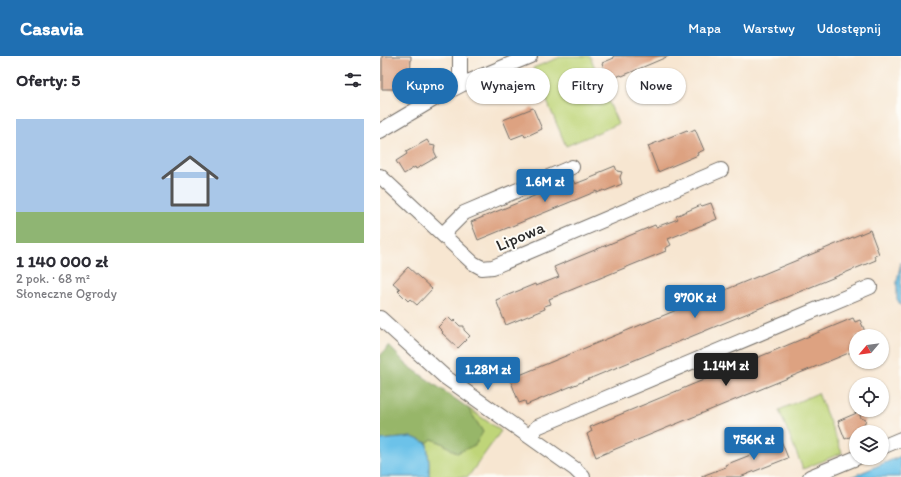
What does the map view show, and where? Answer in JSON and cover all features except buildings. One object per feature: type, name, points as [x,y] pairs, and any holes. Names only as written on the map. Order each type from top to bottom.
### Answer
[{"type":"street","points":[[460,56],[460,75],[463,84]]},
{"type":"street","points":[[380,131],[434,99],[463,84],[530,56]]},
{"type":"street","points":[[443,234],[464,213],[572,167]]},
{"type":"street","name":"Lipowa","points":[[380,176],[473,263],[482,268],[493,267],[720,170]]},
{"type":"street","points":[[530,437],[537,427],[870,287]]},
{"type":"street","points":[[380,318],[445,377],[575,469],[583,477]]},
{"type":"street","points":[[889,444],[901,439]]},
{"type":"street","points":[[812,477],[849,461]]},
{"type":"green space","points":[[563,56],[590,56],[595,68],[558,68],[558,104],[610,104],[618,124],[566,146],[548,104],[550,104],[550,68],[533,68]]},
{"type":"green space","points":[[389,346],[407,365],[468,408],[483,432],[475,445],[457,453],[442,443],[432,439],[427,443],[412,437],[380,440],[380,356]]},
{"type":"green space","points":[[818,393],[842,453],[803,469],[779,410]]},
{"type":"green space","points":[[468,408],[501,431],[468,477],[429,477],[427,443],[432,439],[442,443],[457,453],[483,432]]},
{"type":"water","points":[[901,262],[901,306],[897,299],[897,281]]},
{"type":"water","points":[[412,437],[427,443],[429,477],[380,477],[380,440]]},
{"type":"water","points":[[901,456],[901,477],[851,477],[880,465],[889,465],[889,461]]}]
